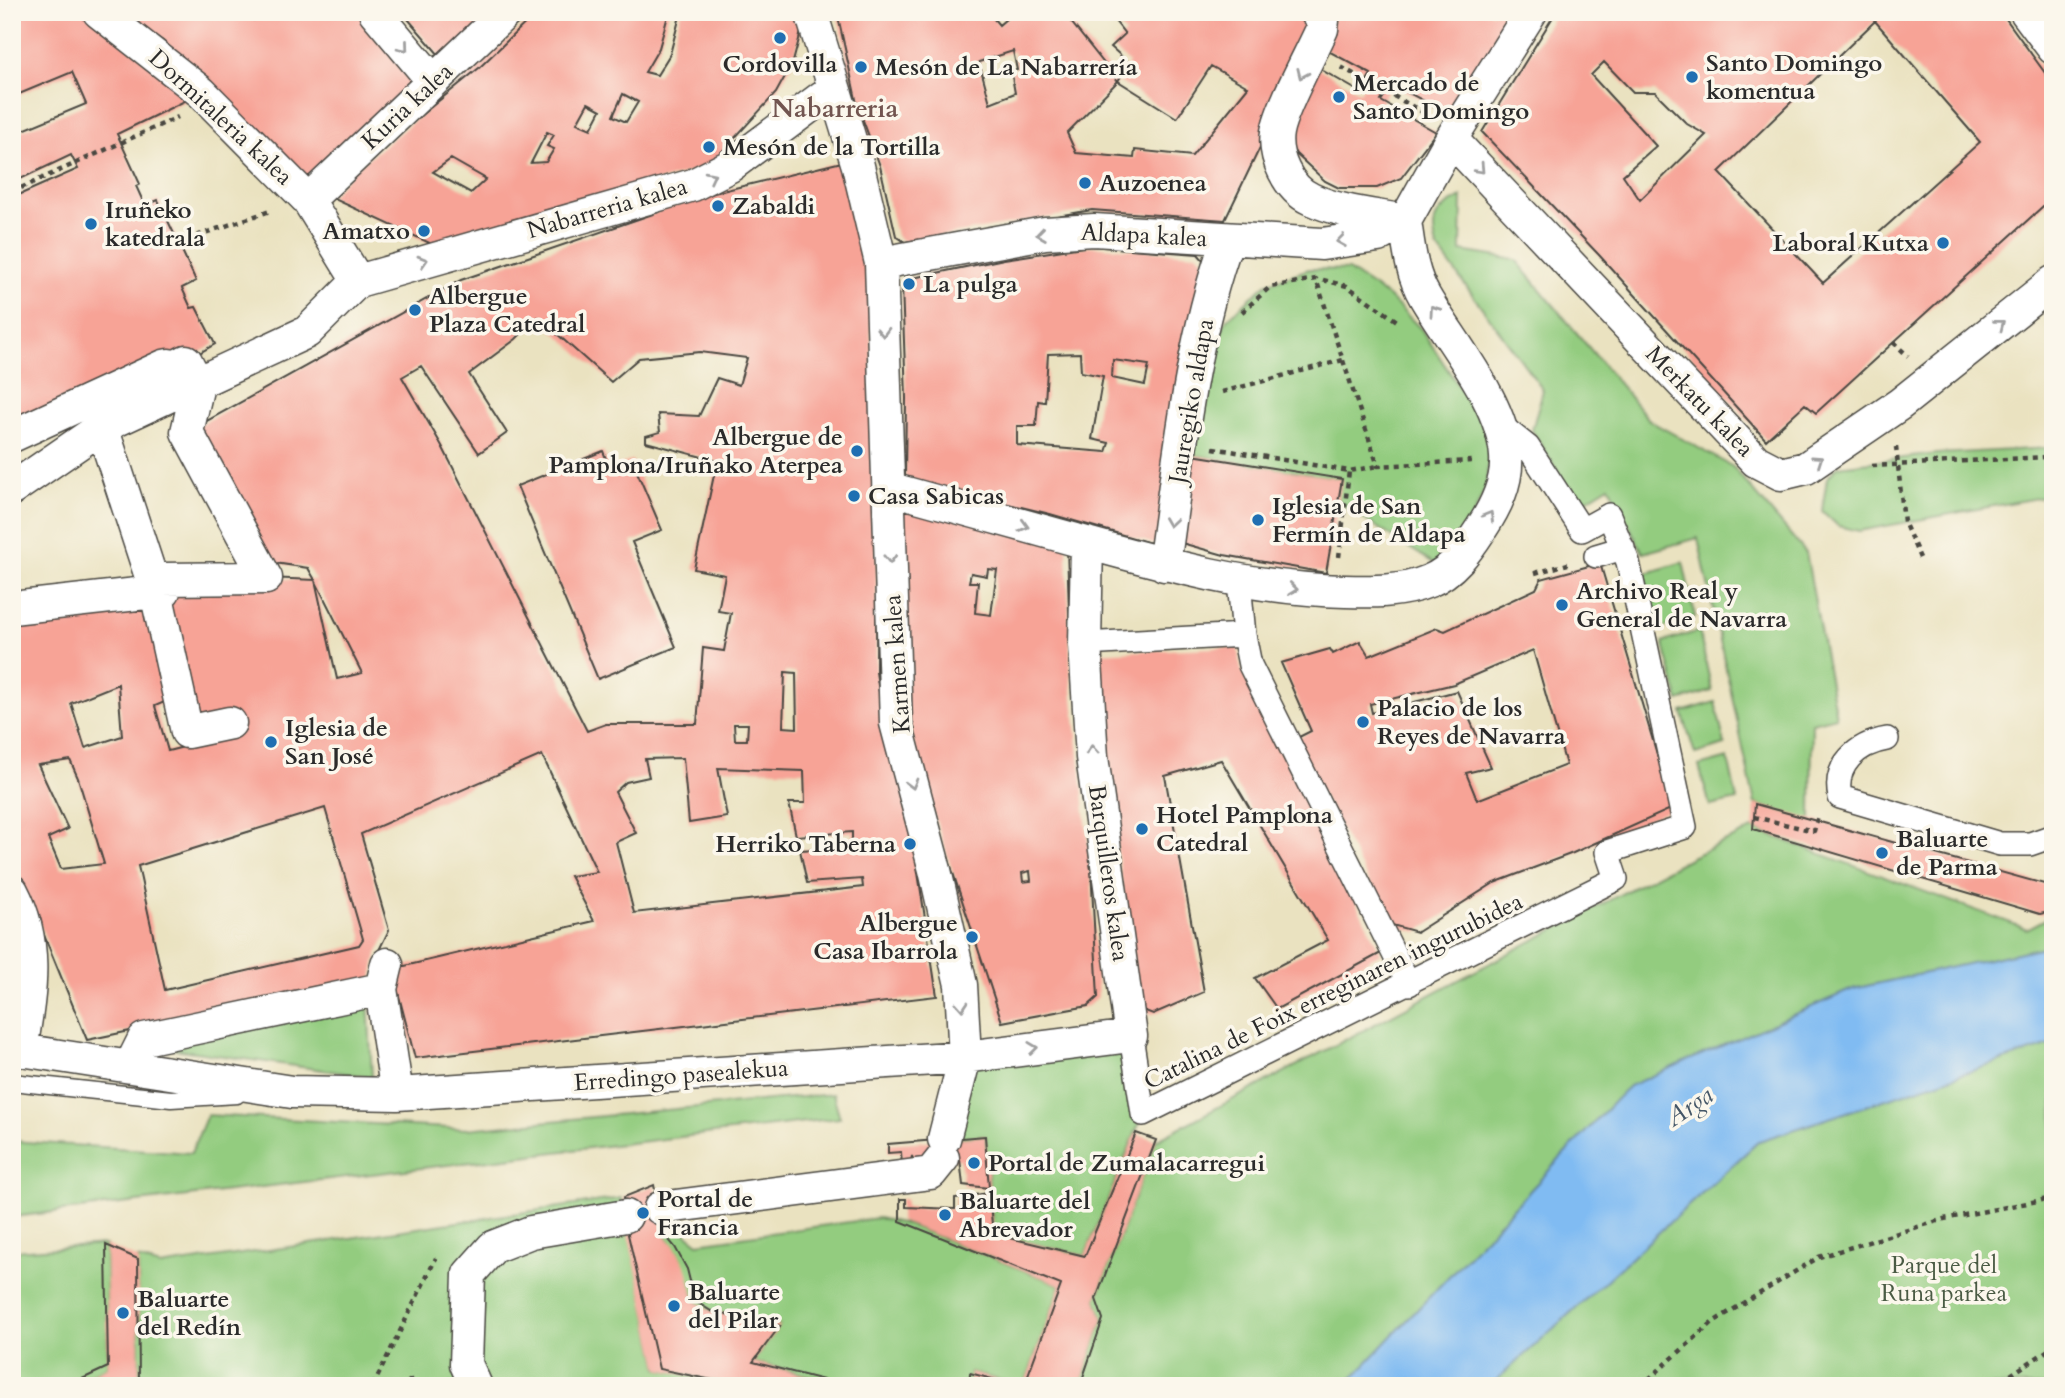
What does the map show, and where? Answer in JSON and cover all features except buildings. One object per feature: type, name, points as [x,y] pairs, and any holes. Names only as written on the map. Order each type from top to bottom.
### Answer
[{"type":"street","name":"Dormitaleria kalea","points":[[99,12],[143,44],[209,100],[308,200]]},
{"type":"street","points":[[375,12],[433,81]]},
{"type":"street","name":"Kuria kalea","points":[[308,200],[506,12]]},
{"type":"street","points":[[811,12],[832,89],[858,166],[881,263]]},
{"type":"street","points":[[1316,12],[1323,20],[1312,52],[1277,130],[1276,150],[1288,180],[1307,198],[1328,206],[1405,221]]},
{"type":"street","points":[[888,488],[1164,565],[1239,582],[1303,591],[1396,590],[1430,581],[1453,565],[1490,515],[1503,488],[1506,456],[1499,424],[1458,344],[1425,297],[1412,268],[1405,221],[1443,128],[1531,12]]},
{"type":"street","points":[[2026,12],[2053,48]]},
{"type":"street","name":"Nabarreria kalea","points":[[12,489],[102,427],[198,385],[307,332],[358,281],[693,185],[730,166],[832,89]]},
{"type":"street","name":"Merkatu kalea","points":[[1443,128],[1756,461],[1781,474],[1806,468],[1900,404],[2053,282]]},
{"type":"street","points":[[308,200],[358,281]]},
{"type":"street","name":"Aldapa kalea","points":[[881,263],[1045,233],[1094,230],[1322,244],[1378,236],[1405,221]]},
{"type":"street","name":"Jauregiko aldapa","points":[[1164,565],[1178,462],[1204,328],[1214,278],[1228,239]]},
{"type":"street","name":"Karmen kalea","points":[[660,1208],[931,1173],[944,1149],[965,1057],[961,985],[935,870],[896,723],[881,263]]},
{"type":"street","points":[[12,436],[164,366],[169,365],[171,369],[186,361],[198,385],[187,432],[266,578],[162,579],[164,591],[12,608]]},
{"type":"street","points":[[1499,424],[1528,447],[1582,530],[1609,515],[1623,548],[1596,556]]},
{"type":"street","points":[[102,427],[156,592],[187,732],[230,723]]},
{"type":"street","name":"Barquilleros kalea","points":[[1087,543],[1085,644],[1092,757],[1131,1036]]},
{"type":"street","name":"Catalina de Foix erreginaren ingurubidea","points":[[1131,1036],[1143,1114],[1616,879],[1607,852],[1685,827],[1623,548]]},
{"type":"street","points":[[1239,582],[1250,665],[1409,984]]},
{"type":"street","points":[[1085,644],[1244,635]]},
{"type":"street","points":[[1887,739],[1869,742],[1842,765],[1837,781],[1840,797],[2000,844],[2030,844],[2053,836]]},
{"type":"street","points":[[12,891],[25,915],[33,978],[17,1052]]},
{"type":"street","points":[[131,1065],[144,1039],[384,977],[397,1094]]},
{"type":"street","points":[[965,1057],[1131,1036]]},
{"type":"street","name":"Erredingo pasealekua","points":[[17,1052],[131,1065],[292,1092],[397,1094],[965,1057]]},
{"type":"street","points":[[477,1386],[466,1364],[469,1274],[493,1247],[531,1233],[626,1216]]},
{"type":"lane","points":[[12,1082],[171,1099],[292,1092]]},
{"type":"path","points":[[1312,52],[1443,128]]},
{"type":"path","points":[[12,192],[209,100]]},
{"type":"path","points":[[178,242],[308,200]]},
{"type":"path","points":[[1241,313],[1270,287],[1316,279],[1347,286],[1401,323]]},
{"type":"path","points":[[1316,279],[1378,466]]},
{"type":"path","points":[[1893,342],[1914,362]]},
{"type":"path","points":[[1213,395],[1343,360]]},
{"type":"path","points":[[1895,442],[1904,522],[1920,558]]},
{"type":"path","points":[[1203,447],[1349,471],[1378,466],[1473,461]]},
{"type":"path","points":[[1469,449],[1473,461],[1470,473]]},
{"type":"path","points":[[1858,467],[2046,457],[2053,460]]},
{"type":"path","points":[[1335,591],[1349,471]]},
{"type":"path","points":[[1754,817],[1814,831],[1819,811]]},
{"type":"path","points":[[1641,1386],[1713,1322],[1819,1257],[1944,1219],[2053,1198]]},
{"type":"path","points":[[373,1386],[439,1252]]},
{"type":"path","points":[[1994,1386],[2053,1347]]},
{"type":"path","points":[[399,1386],[416,1378]]},
{"type":"green space","points":[[1462,197],[1461,251],[1516,260],[1650,421],[1733,467],[1806,553],[1836,717],[1812,723],[1811,821],[1755,804],[1698,538],[1643,553],[1609,486],[1578,505],[1532,430],[1543,390],[1437,247],[1434,229],[1437,216],[1446,206]]},
{"type":"green space","points":[[1309,269],[1348,270],[1389,297],[1421,329],[1483,423],[1489,453],[1486,487],[1465,535],[1435,564],[1345,507],[1338,498],[1341,479],[1193,455],[1213,356],[1226,320],[1266,284]]},
{"type":"green space","points":[[2053,448],[2053,495],[1859,531],[1838,526],[1822,511],[1827,478],[1838,466],[1937,454]]},
{"type":"green space","points":[[1683,562],[1695,617],[1659,629],[1644,574]]},
{"type":"green space","points":[[1699,631],[1712,691],[1679,701],[1663,642]]},
{"type":"green space","points":[[1715,702],[1725,745],[1695,754],[1682,712]]},
{"type":"green space","points":[[1728,758],[1737,800],[1710,806],[1699,766]]},
{"type":"green space","points":[[1753,829],[2027,929],[2053,915],[2053,945],[1853,989],[1629,1086],[1345,1386],[1080,1386],[1103,1319],[1096,1299],[1156,1140],[1691,857]]},
{"type":"green space","points":[[368,999],[372,1077],[160,1047]]},
{"type":"green space","points":[[1131,1036],[1143,1114],[1085,1256],[993,1234],[985,1136],[944,1139],[965,1057]]},
{"type":"green space","name":"Parque del Runa parkea","points":[[2053,1044],[2053,1386],[1490,1386],[1759,1141]]},
{"type":"green space","points":[[833,1094],[840,1118],[12,1217],[12,1141],[191,1153],[207,1115],[467,1129]]},
{"type":"green space","points":[[621,1198],[659,1369],[741,1386],[139,1386],[138,1259],[160,1266]]},
{"type":"green space","points":[[878,1218],[909,1225],[1061,1285],[1024,1386],[970,1373],[969,1386],[852,1386],[753,1362],[779,1326],[711,1311],[695,1301],[680,1257],[664,1234],[684,1232],[698,1243]]},
{"type":"green space","points":[[106,1245],[108,1367],[67,1386],[12,1386],[12,1251]]},
{"type":"water","name":"Arga","points":[[2053,945],[2053,1044],[1759,1141],[1490,1386],[1345,1386],[1629,1086],[1853,989]]},
{"type":"place","name":"Cordovilla","points":[[780,38]]},
{"type":"place","name":"Mesón de La Nabarrería","points":[[861,67]]},
{"type":"place","name":"Santo Domingo komentua","points":[[1692,77]]},
{"type":"place","name":"Mercado de Santo Domingo","points":[[1339,97]]},
{"type":"place","name":"Mesón de la Tortilla","points":[[709,147]]},
{"type":"place","name":"Auzoenea","points":[[1085,183]]},
{"type":"place","name":"Zabaldi","points":[[718,206]]},
{"type":"place","name":"Iruñeko katedrala","points":[[91,224]]},
{"type":"place","name":"Amatxo","points":[[424,231]]},
{"type":"place","name":"Laboral Kutxa","points":[[1943,243]]},
{"type":"place","name":"La pulga","points":[[909,284]]},
{"type":"place","name":"Albergue Plaza Catedral","points":[[415,310]]},
{"type":"place","name":"Albergue de Pamplona/Iruñako Aterpea","points":[[857,451]]},
{"type":"place","name":"Casa Sabicas","points":[[854,496]]},
{"type":"place","name":"Iglesia de San Fermín de Aldapa","points":[[1258,520]]},
{"type":"place","name":"Archivo Real y General de Navarra","points":[[1562,605]]},
{"type":"place","name":"Palacio de los Reyes de Navarra","points":[[1363,722]]},
{"type":"place","name":"Iglesia de San José","points":[[271,742]]},
{"type":"place","name":"Hotel Pamplona Catedral","points":[[1142,829]]},
{"type":"place","name":"Herriko Taberna","points":[[910,844]]},
{"type":"place","name":"Baluarte de Parma","points":[[1882,853]]},
{"type":"place","name":"Albergue Casa Ibarrola","points":[[972,937]]},
{"type":"place","name":"Portal de Zumalacarregui","points":[[974,1163]]},
{"type":"place","name":"Portal de Francia","points":[[643,1213]]},
{"type":"place","name":"Baluarte del Abrevador","points":[[945,1215]]},
{"type":"place","name":"Baluarte del Pilar","points":[[674,1306]]},
{"type":"place","name":"Baluarte del Redín","points":[[123,1313]]},
{"type":"district","name":"Nabarreria","points":[[835,108]]}]
